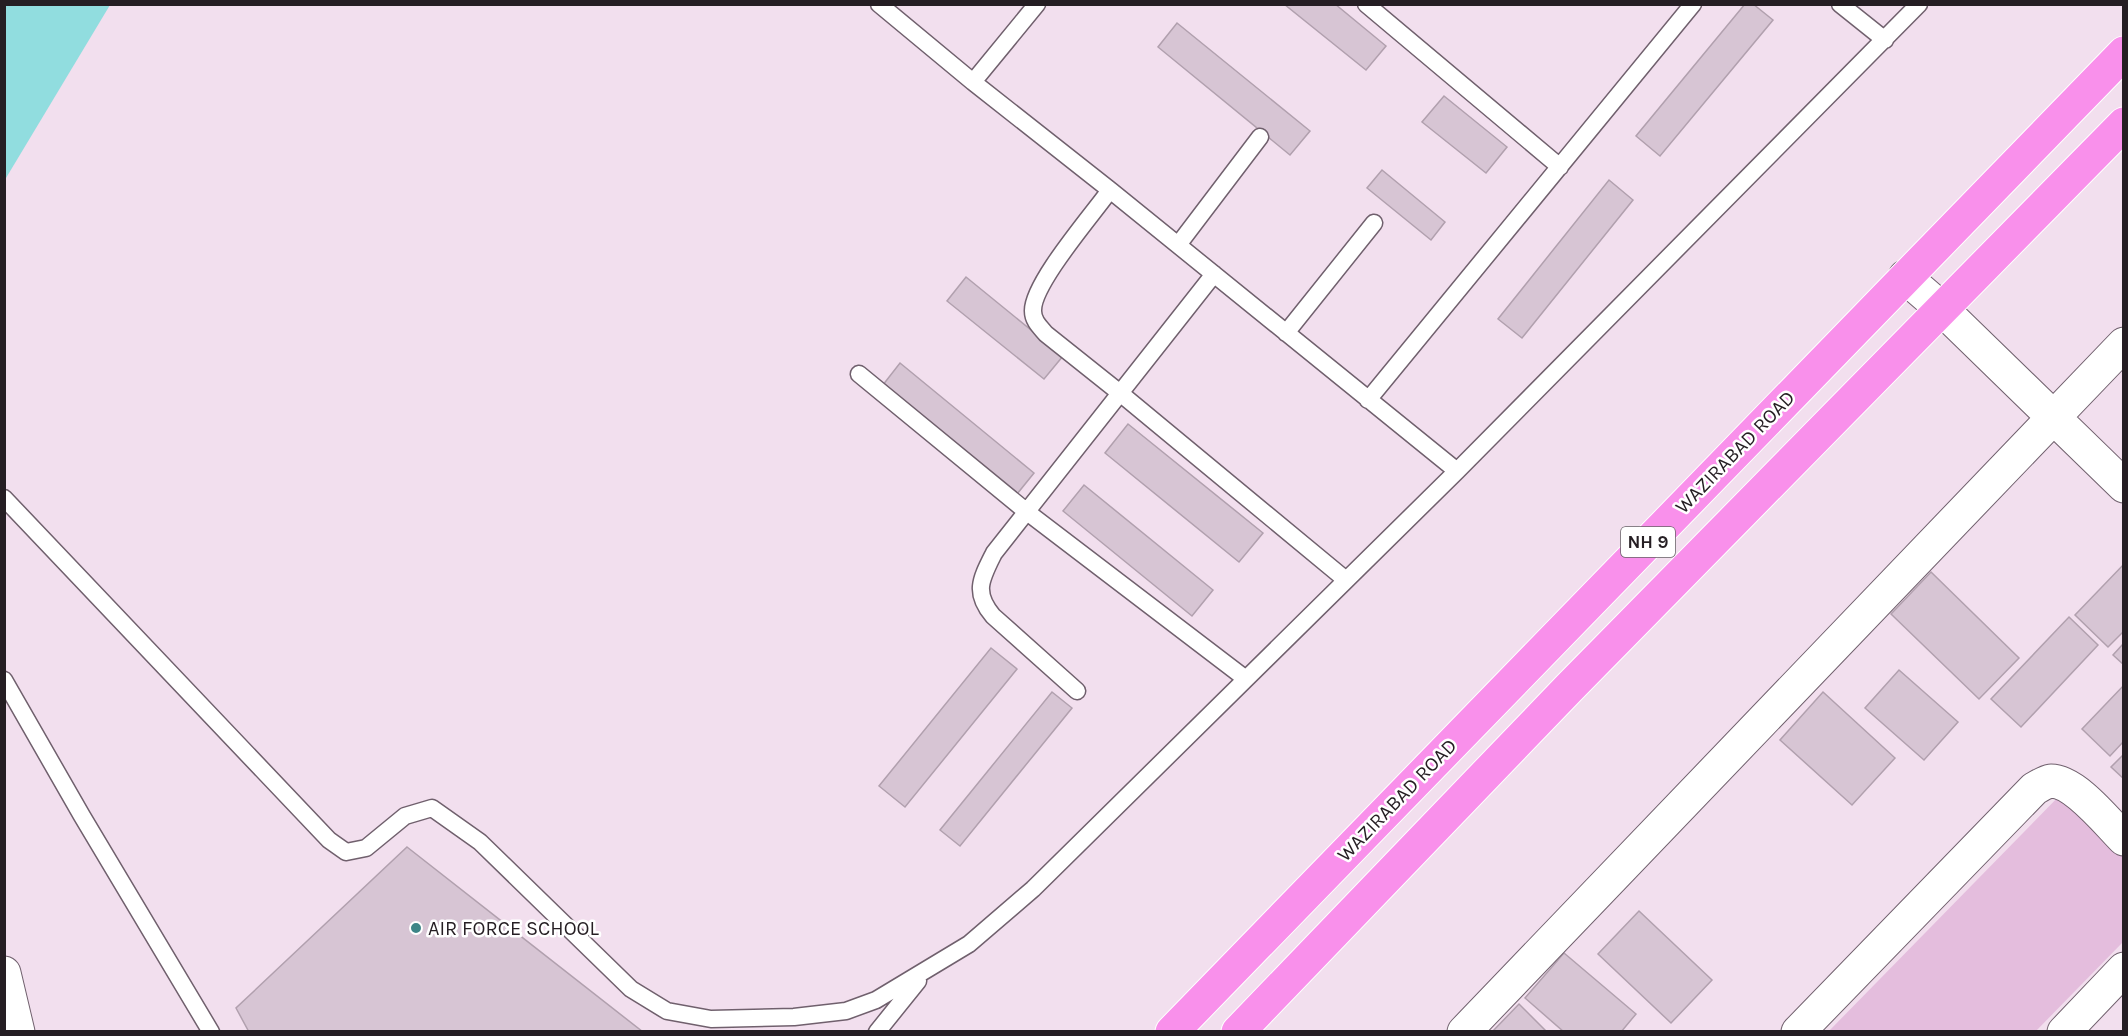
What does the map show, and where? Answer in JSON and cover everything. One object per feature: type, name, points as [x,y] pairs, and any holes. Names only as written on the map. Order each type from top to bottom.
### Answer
[{"type":"highway","name":"WAZIRABAD ROAD","points":[[1172,1032],[2124,53]]},
{"type":"highway","name":"NH 9","points":[[1238,1032],[1569,688],[2124,124]]},
{"type":"street","points":[[1905,278],[1942,309],[2124,486]]},
{"type":"street","points":[[1464,1032],[2124,344]]},
{"type":"street","points":[[1798,1032],[2034,789],[2049,781],[2062,783],[2074,789],[2124,839]]},
{"type":"street","points":[[2064,1032],[2124,969]]},
{"type":"street","points":[[4,973],[18,1032]]},
{"type":"lane","points":[[879,4],[1456,471]]},
{"type":"lane","points":[[973,82],[1037,4]]},
{"type":"lane","points":[[1368,400],[1693,4]]},
{"type":"lane","points":[[1840,4],[1885,40]]},
{"type":"lane","points":[[4,498],[328,840],[346,852],[366,848],[405,816],[432,808],[480,842],[631,989],[667,1011],[711,1019],[794,1017],[846,1011],[876,1000],[969,944],[1033,889],[1456,471],[1919,4]]},
{"type":"lane","points":[[1375,7],[1560,167]]},
{"type":"lane","points":[[1178,245],[1260,138]]},
{"type":"lane","points":[[1110,190],[1045,277],[1036,295],[1033,310],[1036,323],[1046,334],[1346,580]]},
{"type":"lane","points":[[1286,333],[1374,222]]},
{"type":"lane","points":[[1077,691],[993,616],[983,604],[980,588],[984,571],[994,553],[1214,274]]},
{"type":"lane","points":[[859,374],[1027,512],[1246,679]]},
{"type":"lane","points":[[4,680],[211,1032]]},
{"type":"lane","points":[[877,1032],[925,972]]},
{"type":"shaded area","points":[[2065,790],[2123,847],[2123,942],[2036,1031],[1828,1032]]},
{"type":"water","points":[[5,4],[110,5],[6,178],[4,177]]},
{"type":"building","points":[[1284,4],[1335,4],[1386,46],[1366,70]]},
{"type":"building","points":[[1745,4],[1753,4],[1773,20],[1660,156],[1636,136]]},
{"type":"building","points":[[1177,23],[1310,131],[1290,155],[1158,47]]},
{"type":"building","points":[[1444,96],[1507,147],[1486,173],[1422,122]]},
{"type":"building","points":[[1382,170],[1445,222],[1431,240],[1367,188]]},
{"type":"building","points":[[1609,180],[1633,200],[1522,338],[1498,319]]},
{"type":"building","points":[[966,277],[1063,356],[1044,379],[947,301]]},
{"type":"building","points":[[900,363],[1034,473],[1013,499],[879,390]]},
{"type":"building","points":[[1128,424],[1263,533],[1239,562],[1105,453]]},
{"type":"building","points":[[1084,485],[1213,590],[1192,616],[1063,511]]},
{"type":"building","points":[[2124,564],[2124,631],[2108,647],[2075,615]]},
{"type":"building","points":[[1931,572],[2019,658],[1979,699],[1891,614]]},
{"type":"building","points":[[2069,617],[2098,645],[2021,727],[1991,699]]},
{"type":"building","points":[[2124,643],[2124,665],[2113,655]]},
{"type":"building","points":[[991,648],[1017,669],[905,807],[879,786]]},
{"type":"building","points":[[1899,670],[1958,722],[1924,760],[1865,708]]},
{"type":"building","points":[[2124,685],[2124,741],[2110,756],[2082,729]]},
{"type":"building","points":[[1052,692],[1072,708],[960,846],[940,830]]},
{"type":"building","points":[[1823,692],[1895,758],[1852,805],[1780,740]]},
{"type":"building","points":[[2124,754],[2124,779],[2111,767]]},
{"type":"building","name":"AIR FORCE SCHOOL","points":[[407,847],[643,1032],[249,1032],[236,1008]]},
{"type":"building","points":[[1639,911],[1712,980],[1671,1023],[1598,954]]},
{"type":"building","points":[[1564,953],[1636,1014],[1621,1032],[1564,1032],[1525,998]]},
{"type":"building","points":[[1519,1004],[1547,1032],[1492,1032]]},
{"type":"place","name":"AIR FORCE SCHOOL","points":[[416,928]]}]
